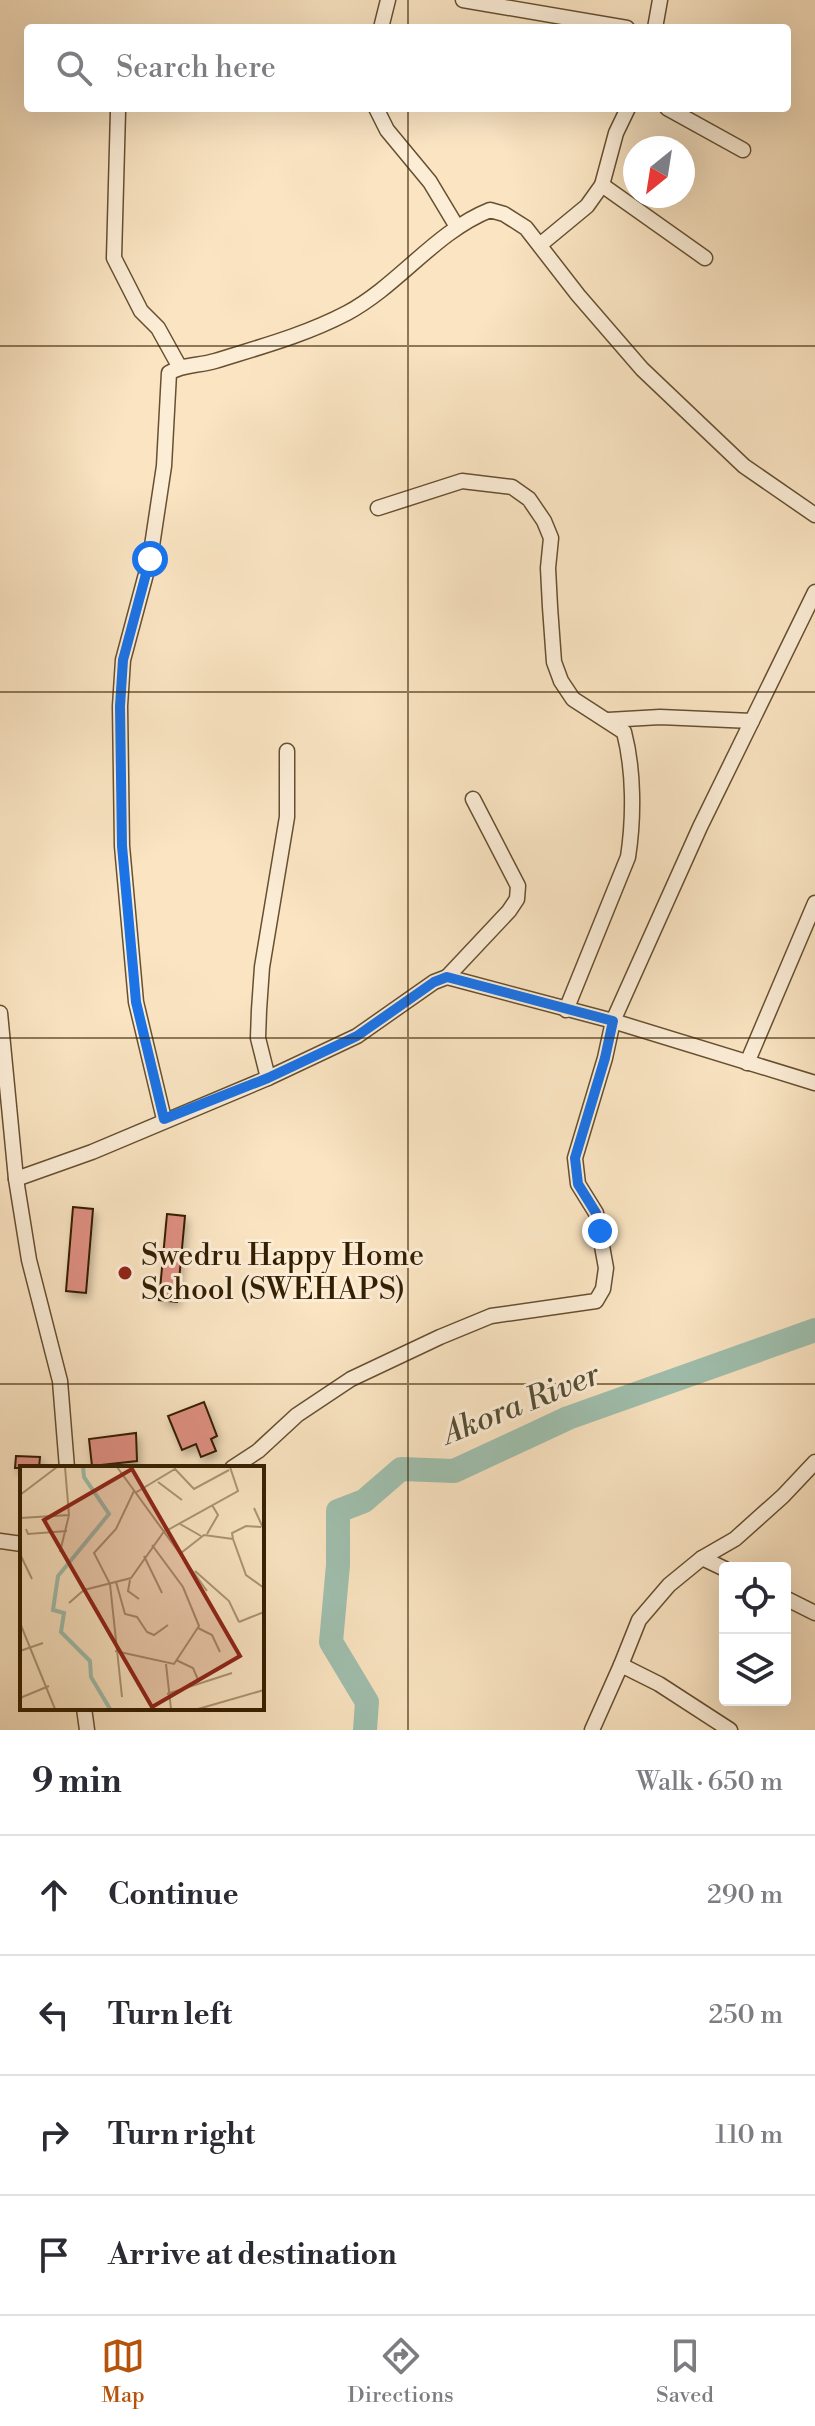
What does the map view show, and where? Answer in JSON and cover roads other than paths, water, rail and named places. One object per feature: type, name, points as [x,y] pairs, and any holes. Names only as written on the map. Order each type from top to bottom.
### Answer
[{"type":"street","points":[[382,24],[388,0]]},
{"type":"street","points":[[463,0],[604,24]]},
{"type":"street","points":[[656,24],[660,0]]},
{"type":"street","points":[[118,112],[114,258],[141,311],[158,328],[179,366]]},
{"type":"street","points":[[378,112],[387,130],[430,182],[457,227]]},
{"type":"street","points":[[541,244],[587,206],[602,185],[616,133],[626,112]]},
{"type":"street","points":[[674,112],[743,150]]},
{"type":"street","points":[[602,185],[705,258]]},
{"type":"street","points":[[164,1119],[136,1002],[122,846],[120,706],[123,660],[150,559],[164,466],[169,373],[179,366],[211,363],[288,340],[347,313],[376,294],[457,227],[490,210],[504,214],[526,228],[578,295],[642,369],[744,466],[815,515]]},
{"type":"street","points":[[378,508],[462,481],[512,487],[529,499],[551,538],[548,568],[550,607],[554,662],[561,681],[573,699],[589,712],[608,720],[624,732],[629,752],[628,857],[566,1010]]},
{"type":"street","points":[[235,1466],[258,1451],[277,1430],[351,1379],[440,1337],[491,1316],[596,1301],[603,1289],[606,1268],[596,1213],[578,1184],[575,1158],[613,1021],[700,827],[815,592]]},
{"type":"street","points":[[608,720],[660,717],[752,721]]},
{"type":"street","points":[[268,1078],[258,1038],[259,1010],[262,967],[287,817],[287,751]]},
{"type":"street","points":[[10,1171],[92,1152],[164,1119],[268,1078],[357,1036],[434,982],[447,977],[517,899],[518,886],[473,799]]},
{"type":"street","points":[[747,1063],[815,903]]},
{"type":"street","points":[[447,977],[613,1021],[815,1083]]},
{"type":"street","points":[[0,1013],[10,1171],[60,1381],[67,1466]]},
{"type":"street","points":[[592,1730],[639,1620],[669,1585],[702,1558],[735,1539],[815,1462]]},
{"type":"street","points":[[0,1541],[20,1544]]},
{"type":"street","points":[[702,1558],[719,1566]]},
{"type":"street","points":[[791,1601],[815,1613]]},
{"type":"street","points":[[621,1665],[659,1684],[730,1730]]},
{"type":"street","points":[[84,1710],[87,1730]]},
{"type":"waterway","name":"Akora River","points":[[365,1730],[367,1702],[331,1642],[338,1565],[338,1511],[364,1501],[401,1469],[454,1471],[568,1418],[815,1330]]},
{"type":"place","name":"Swedru Happy Home School (SWEHAPS)","points":[[125,1273]]}]
